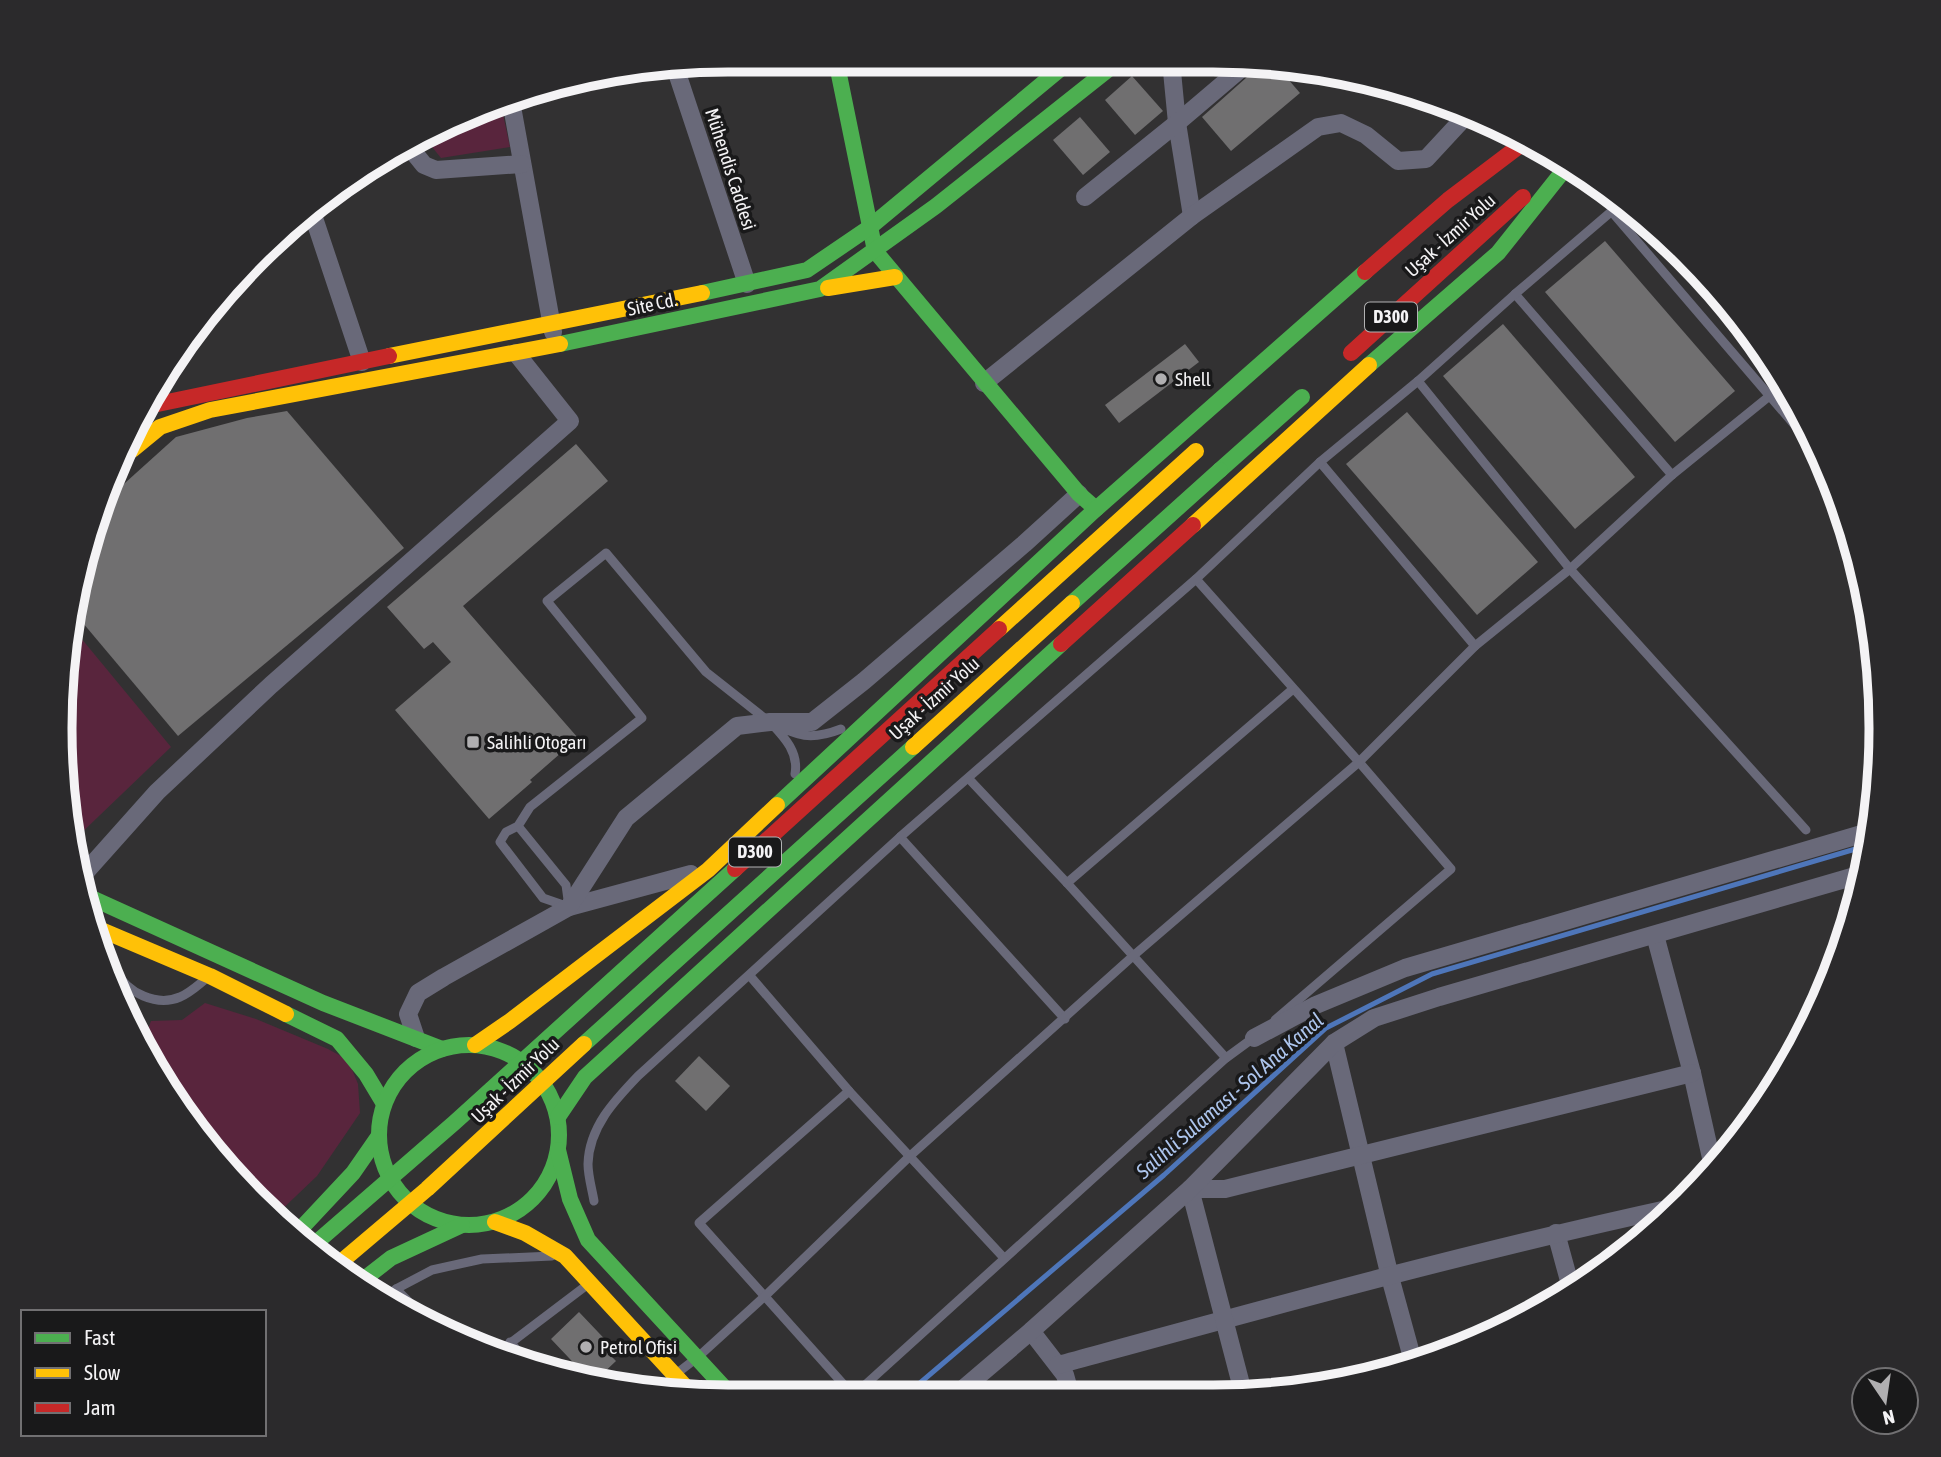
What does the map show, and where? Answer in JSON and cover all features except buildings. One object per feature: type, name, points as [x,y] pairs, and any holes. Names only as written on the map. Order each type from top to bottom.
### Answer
[{"type":"main road","points":[[838,72],[874,251],[1079,494],[1096,509]]},
{"type":"main road","name":"Site Cd.","points":[[158,404],[807,270],[870,226],[1056,72]]},
{"type":"main road","name":"Site Cd.","points":[[133,451],[160,427],[210,410],[557,345],[820,289],[936,206],[1105,72]]},
{"type":"main road","points":[[475,1045],[708,870],[1096,509],[1448,200],[1518,147]]},
{"type":"main road","name":"Uşak - İzmir Yolu","points":[[1401,261],[1523,150]]},
{"type":"main road","name":"Uşak - İzmir Yolu","points":[[1342,361],[1555,168]]},
{"type":"main road","points":[[558,1117],[585,1077],[1351,381],[1498,253],[1561,172]]},
{"type":"main road","points":[[820,289],[895,277]]},
{"type":"main road","name":"Uşak - İzmir Yolu","points":[[343,1260],[484,1139],[573,1053],[1311,388]]},
{"type":"main road","name":"Uşak - İzmir Yolu","points":[[318,1241],[474,1104],[1201,447]]},
{"type":"main road","points":[[94,899],[323,1003],[442,1049]]},
{"type":"main road","points":[[104,931],[210,976],[337,1039],[366,1074],[384,1104]]},
{"type":"main road","points":[[558,1150],[547,1181],[525,1206],[495,1222],[462,1225],[430,1217],[403,1198],[385,1170],[378,1137],[384,1104],[397,1080],[417,1061],[442,1049],[475,1045],[504,1052],[529,1067],[547,1090],[558,1117],[558,1150],[570,1199],[588,1240],[722,1385]]},
{"type":"main road","points":[[302,1228],[353,1173],[378,1137]]},
{"type":"main road","points":[[495,1222],[525,1233],[565,1256],[683,1384]]},
{"type":"main road","points":[[367,1277],[391,1258],[462,1225]]},
{"type":"street","points":[[1172,72],[1177,123],[1192,216]]},
{"type":"street","points":[[1085,197],[1236,73]]},
{"type":"street","name":"Mühendis Caddesi","points":[[678,74],[747,284]]},
{"type":"street","points":[[512,109],[557,345]]},
{"type":"street","points":[[984,383],[1192,216],[1318,127],[1341,123],[1366,135],[1398,161],[1426,159],[1461,121]]},
{"type":"street","points":[[414,152],[424,165],[436,170],[522,164]]},
{"type":"street","points":[[314,219],[362,362]]},
{"type":"street","points":[[87,870],[156,792],[271,685],[570,421],[516,353]]},
{"type":"street","points":[[569,907],[626,818],[737,726],[769,722],[812,722],[874,673],[1079,494]]},
{"type":"street","points":[[1254,1038],[1316,1005],[1405,968],[1861,834]]},
{"type":"street","points":[[416,1038],[408,1014],[418,993],[444,977],[569,907],[708,870]]},
{"type":"street","points":[[968,1385],[1189,1189],[1334,1043],[1374,1018],[1852,877]]},
{"type":"street","points":[[1655,935],[1692,1073],[1711,1156]]},
{"type":"street","points":[[1334,1043],[1411,1354]]},
{"type":"street","points":[[1189,1189],[1225,1189],[1692,1073]]},
{"type":"street","points":[[1189,1189],[1241,1384]]},
{"type":"street","points":[[1058,1365],[1556,1233],[1658,1211]]},
{"type":"street","points":[[1556,1233],[1569,1280]]},
{"type":"street","points":[[1031,1331],[1065,1375],[1068,1385]]},
{"type":"lane","points":[[594,1201],[588,1163],[593,1138],[609,1107],[638,1076],[900,837],[1196,579],[1320,462],[1418,381],[1614,209]]},
{"type":"lane","points":[[1619,213],[1795,425]]},
{"type":"lane","points":[[1515,294],[1672,475]]},
{"type":"lane","points":[[1418,381],[1570,569],[1806,830]]},
{"type":"lane","points":[[675,1375],[765,1296],[910,1156],[1133,956],[1359,762],[1475,646],[1570,569],[1672,475],[1776,391]]},
{"type":"lane","points":[[1320,462],[1475,646]]},
{"type":"lane","points":[[518,826],[566,884],[569,907],[543,898],[500,842],[506,832],[518,826],[530,807],[642,718],[547,601],[606,553],[706,671],[769,722],[788,742],[797,764],[792,791]]},
{"type":"lane","points":[[864,1385],[1226,1058],[1254,1038],[1451,869],[1196,579]]},
{"type":"lane","points":[[1067,883],[1293,689]]},
{"type":"lane","points":[[769,722],[798,736],[826,735],[869,718]]},
{"type":"lane","points":[[969,779],[1226,1058]]},
{"type":"lane","points":[[900,837],[1065,1019]]},
{"type":"lane","points":[[124,985],[147,998],[168,1001],[182,996],[210,976]]},
{"type":"lane","points":[[750,976],[849,1091],[1004,1258]]},
{"type":"lane","points":[[844,1385],[699,1223],[849,1091]]},
{"type":"lane","points":[[392,1292],[432,1270],[482,1259],[565,1256]]},
{"type":"lane","points":[[506,1346],[589,1284]]},
{"type":"lane","points":[[396,1289],[409,1302]]},
{"type":"lane","points":[[510,1342],[517,1350]]},
{"type":"shaded area","points":[[503,112],[510,147],[441,158],[429,144]]},
{"type":"shaded area","points":[[78,635],[171,747],[80,834],[73,771],[72,728]]},
{"type":"shaded area","points":[[205,1003],[256,1019],[348,1060],[358,1084],[360,1113],[317,1176],[282,1210],[235,1162],[207,1128],[182,1093],[147,1033],[151,1021],[182,1020]]},
{"type":"waterway","name":"Salihli Sulaması - Sol Ana Kanal","points":[[918,1385],[1164,1175],[1326,1028],[1432,974],[1858,848]]},
{"type":"traffic: fast","points":[[838,72],[875,251],[1079,494],[1096,509]]},
{"type":"traffic: fast","points":[[702,293],[807,270],[870,227],[1057,72]]},
{"type":"traffic: fast","points":[[560,344],[820,289],[936,206],[1105,72]]},
{"type":"traffic: fast","points":[[1369,365],[1498,253],[1562,173]]},
{"type":"traffic: fast","points":[[777,805],[1096,509],[1365,272]]},
{"type":"traffic: fast","points":[[1220,470],[1302,397]]},
{"type":"traffic: fast","points":[[1072,603],[1220,470]]},
{"type":"traffic: fast","points":[[558,1117],[585,1077],[1061,644]]},
{"type":"traffic: fast","points":[[584,1044],[913,747]]},
{"type":"traffic: fast","points":[[318,1241],[454,1123],[735,869]]},
{"type":"traffic: fast","points":[[94,899],[323,1003],[442,1049]]},
{"type":"traffic: fast","points":[[286,1014],[337,1039],[366,1074],[384,1104]]},
{"type":"traffic: fast","points":[[469,1045],[503,1052],[519,1060],[532,1072],[544,1085],[552,1101],[559,1135],[552,1169],[544,1185],[532,1198],[519,1210],[503,1218],[469,1225],[435,1218],[419,1210],[406,1198],[394,1185],[386,1169],[379,1135],[386,1101],[394,1085],[406,1072],[419,1060],[435,1052],[469,1045]]},
{"type":"traffic: fast","points":[[302,1228],[353,1173],[378,1137]]},
{"type":"traffic: fast","points":[[558,1150],[570,1199],[588,1240],[722,1385]]},
{"type":"traffic: fast","points":[[367,1277],[391,1258],[462,1225]]},
{"type":"traffic: slow","points":[[828,288],[895,277]]},
{"type":"traffic: slow","points":[[389,356],[702,293]]},
{"type":"traffic: slow","points":[[135,448],[160,427],[210,410],[560,344]]},
{"type":"traffic: slow","points":[[1193,525],[1369,365]]},
{"type":"traffic: slow","points":[[999,629],[1196,451]]},
{"type":"traffic: slow","points":[[913,747],[1072,603]]},
{"type":"traffic: slow","points":[[475,1045],[708,870],[777,805]]},
{"type":"traffic: slow","points":[[104,931],[210,976],[286,1014]]},
{"type":"traffic: slow","points":[[343,1260],[427,1189],[584,1044]]},
{"type":"traffic: slow","points":[[495,1222],[525,1233],[565,1256],[683,1384]]},
{"type":"traffic: jam","points":[[1365,272],[1448,200],[1518,147]]},
{"type":"traffic: jam","points":[[1351,353],[1523,197]]},
{"type":"traffic: jam","points":[[158,404],[389,356]]},
{"type":"traffic: jam","points":[[1061,644],[1193,525]]},
{"type":"traffic: jam","points":[[735,869],[999,629]]},
{"type":"place","name":"Shell","points":[[1161,379]]},
{"type":"place","name":"Salihli Otogarı","points":[[473,742]]},
{"type":"place","name":"Petrol Ofisi","points":[[586,1347]]}]
